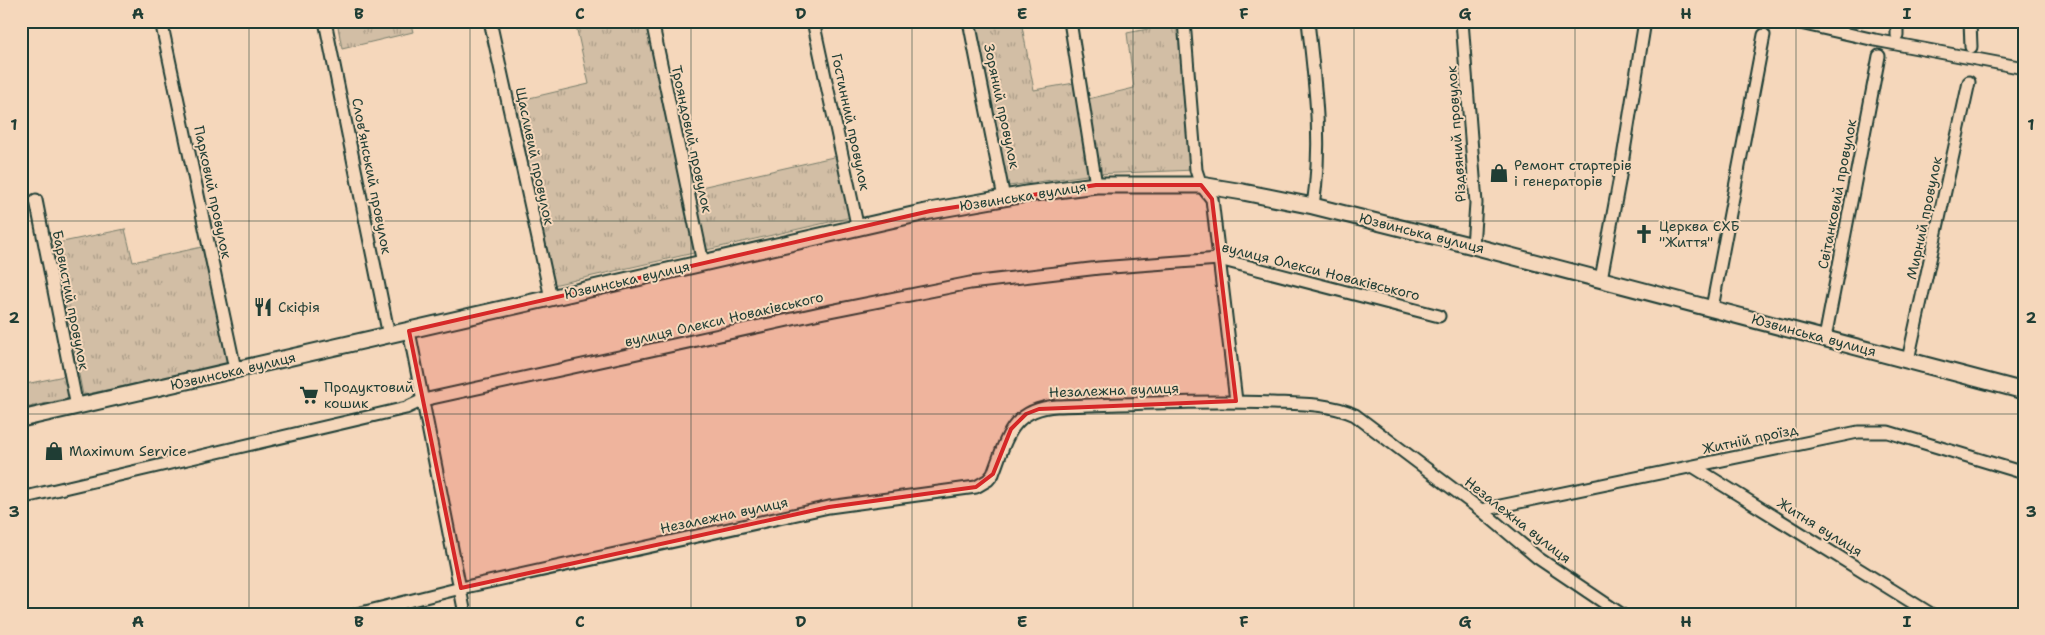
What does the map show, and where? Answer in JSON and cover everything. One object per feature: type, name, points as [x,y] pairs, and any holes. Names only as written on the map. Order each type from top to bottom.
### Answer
[{"type":"main road","name":"Юзвинська вулиця","points":[[21,419],[930,212],[1004,198],[1096,185],[1202,185],[1313,206],[1601,278],[2024,391]]},
{"type":"street","name":"Парковий провулок","points":[[161,21],[235,369]]},
{"type":"street","name":"Словʼянський провулок","points":[[325,21],[389,336]]},
{"type":"street","name":"Щасливий провулок","points":[[490,21],[551,298]]},
{"type":"street","name":"Трояндовий провулок","points":[[652,21],[703,263]]},
{"type":"street","name":"Гостинний провулок","points":[[813,21],[858,229]]},
{"type":"street","name":"Зоряний провулок","points":[[969,21],[1004,198]]},
{"type":"street","points":[[1070,21],[1096,185]]},
{"type":"street","points":[[1184,21],[1196,170],[1202,185],[1212,199],[1236,401]]},
{"type":"street","points":[[1308,21],[1319,133],[1319,169],[1313,206]]},
{"type":"street","name":"Різдвяний провулок","points":[[1462,21],[1476,203],[1474,246]]},
{"type":"street","points":[[1601,278],[1619,182],[1645,21]]},
{"type":"street","points":[[1791,21],[1875,40],[2024,68]]},
{"type":"street","points":[[1897,21],[1897,35]]},
{"type":"street","points":[[1970,21],[1971,47]]},
{"type":"street","points":[[1712,308],[1764,35]]},
{"type":"street","name":"Світанковий провулок","points":[[1825,338],[1879,56]]},
{"type":"street","name":"Мирний провулок","points":[[1908,360],[1969,82]]},
{"type":"street","name":"Барвистий провулок","points":[[36,200],[77,407]]},
{"type":"street","name":"вулиця Олекси Новаківського","points":[[21,498],[406,408],[423,400],[820,313],[970,283],[1099,268],[1219,259],[1439,316]]},
{"type":"street","points":[[409,331],[465,614]]},
{"type":"street","name":"Незалежна вулиця","points":[[357,614],[461,588],[829,507],[976,487],[988,480],[993,474],[1012,429],[1026,414],[1039,408],[1236,401],[1319,405],[1348,412],[1370,426],[1481,510],[1538,558],[1621,614]]},
{"type":"street","name":"Житній проїзд","points":[[1481,510],[1858,432],[1888,432],[2024,473]]},
{"type":"street","name":"Житня вулиця","points":[[1694,467],[1931,614]]},
{"type":"highlighted area","points":[[1096,185],[1201,185],[1212,199],[1236,401],[1039,409],[1026,414],[1011,429],[993,474],[976,487],[829,507],[461,588],[409,331],[930,211]]},
{"type":"green space","points":[[337,21],[410,21],[413,32],[342,49]]},
{"type":"green space","points":[[575,21],[652,21],[688,190],[842,155],[856,216],[549,286],[508,103],[589,84]]},
{"type":"green space","points":[[968,21],[1021,21],[1034,90],[1080,82],[1084,100],[1134,88],[1127,33],[1184,22],[1196,170],[1094,174],[1002,187]]},
{"type":"green space","points":[[125,229],[133,262],[202,247],[228,364],[83,395],[53,244]]},
{"type":"green space","points":[[64,376],[69,398],[21,409],[21,385]]},
{"type":"place","name":"Ремонт стартерів і генераторів","points":[[1499,173]]},
{"type":"place","name":"Церква ЄХБ \"Життя\"","points":[[1644,234]]},
{"type":"place","name":"Скіфія","points":[[263,307]]},
{"type":"place","name":"Продуктовий кошик","points":[[309,395]]},
{"type":"place","name":"Maximum Service","points":[[54,451]]}]
